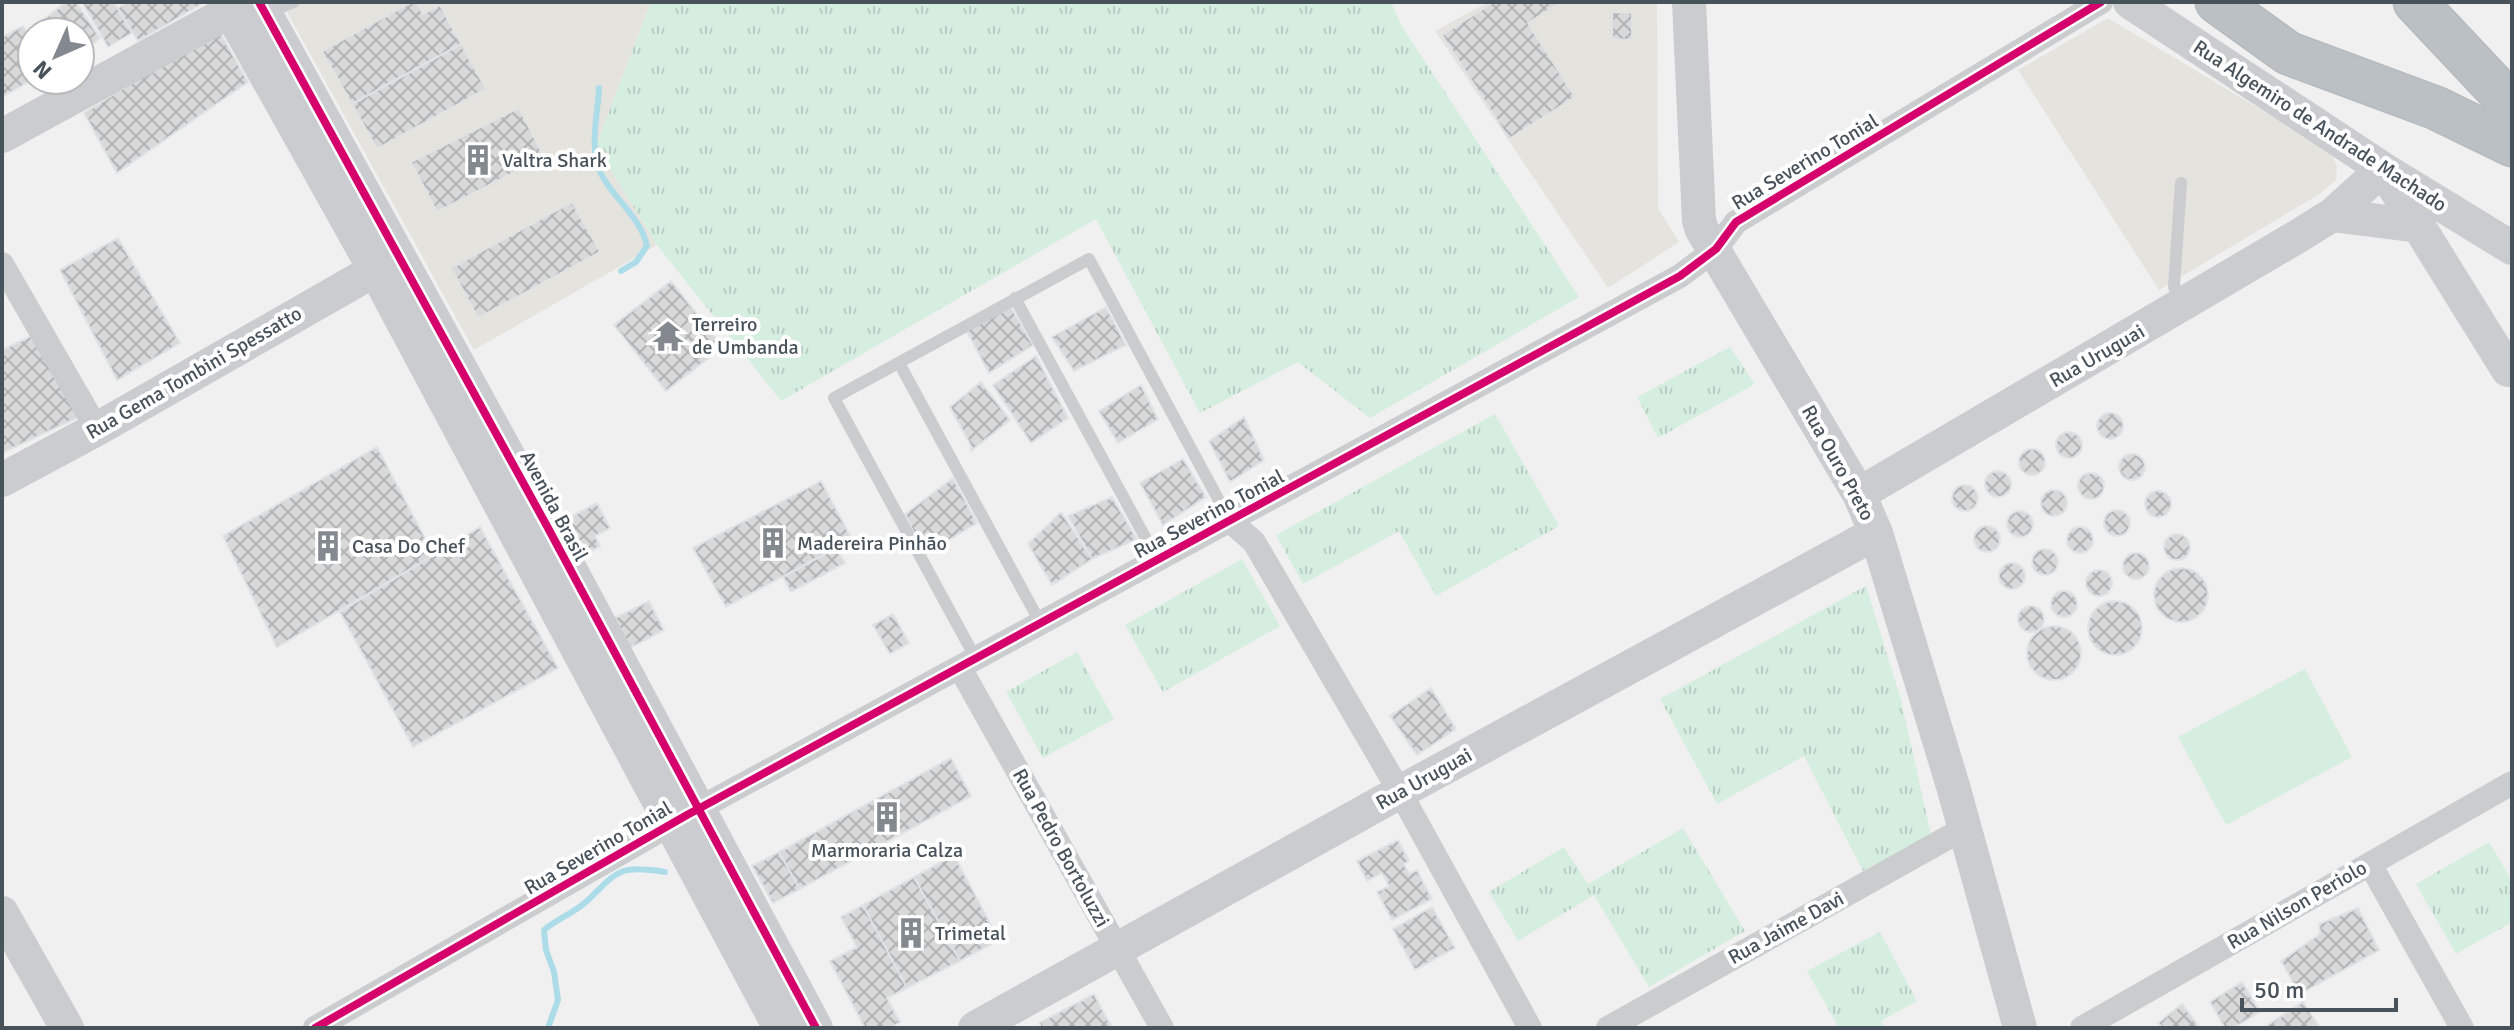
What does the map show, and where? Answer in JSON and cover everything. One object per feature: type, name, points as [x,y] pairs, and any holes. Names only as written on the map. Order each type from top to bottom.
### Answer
[{"type":"highway","points":[[2415,2],[2512,105]]},
{"type":"highway","points":[[2231,8],[2288,53],[2436,108],[2512,145]]},
{"type":"street","name":"Rua Ouro Preto","points":[[1689,2],[1699,221],[1859,494],[1876,533],[1965,828],[2020,1028]]},
{"type":"street","name":"Rua Severino Tonial","points":[[315,1028],[685,817],[1666,284],[1716,249],[1736,222],[2101,2]]},
{"type":"street","name":"Rua Algemiro de Andrade Machado","points":[[2130,2],[2383,169],[2512,248]]},
{"type":"street","points":[[2,136],[240,4],[387,263],[685,817],[780,1028]]},
{"type":"street","name":"Rua Uruguai","points":[[1859,494],[2184,306],[2332,215],[2383,169]]},
{"type":"street","points":[[2383,169],[2511,367]]},
{"type":"street","points":[[2332,215],[2419,226]]},
{"type":"street","name":"Rua Gema Tombini Spessatto","points":[[2,480],[387,263]]},
{"type":"street","points":[[2,264],[97,429]]},
{"type":"street","points":[[1230,521],[1254,542],[1400,792],[1530,1028]]},
{"type":"street","name":"Rua Uruguai","points":[[975,1028],[1876,533]]},
{"type":"street","name":"Rua Pedro Bortoluzzi","points":[[968,664],[1162,1028]]},
{"type":"street","name":"Rua Nilson Periolo","points":[[2082,1028],[2512,783]]},
{"type":"street","points":[[685,817],[816,1028]]},
{"type":"street","name":"Rua Jaime Davi","points":[[1608,1028],[1965,828]]},
{"type":"street","points":[[2370,864],[2462,1028]]},
{"type":"street","points":[[2,913],[67,1028]]},
{"type":"lane","points":[[269,2],[282,7],[294,2]]},
{"type":"lane","points":[[2181,183],[2174,287],[2184,306]]},
{"type":"lane","points":[[968,664],[834,398],[1015,298],[1089,259],[1230,521]]},
{"type":"lane","points":[[1015,298],[1157,559]]},
{"type":"lane","points":[[899,363],[1041,624]]},
{"type":"shaded area","points":[[304,2],[651,2],[596,146],[657,245],[474,350],[287,12]]},
{"type":"shaded area","points":[[1488,2],[1657,2],[1658,208],[1679,242],[1608,288],[1435,31]]},
{"type":"shaded area","points":[[2108,18],[2330,151],[2337,166],[2336,180],[2321,193],[2159,290],[2018,70]]},
{"type":"green space","points":[[651,2],[1391,2],[1401,25],[1579,297],[1370,418],[1298,362],[1200,413],[1096,219],[781,401],[657,245],[596,146]]},
{"type":"green space","points":[[1730,347],[1755,384],[1658,438],[1637,397]]},
{"type":"green space","points":[[1495,414],[1559,526],[1436,596],[1399,531],[1303,584],[1276,535]]},
{"type":"green space","points":[[1242,559],[1280,626],[1163,692],[1125,625]]},
{"type":"green space","points":[[1866,586],[1901,700],[1931,835],[1863,871],[1804,756],[1717,804],[1660,699]]},
{"type":"green space","points":[[1077,652],[1114,719],[1043,758],[1006,692]]},
{"type":"green space","points":[[2305,669],[2352,757],[2226,825],[2178,737]]},
{"type":"green space","points":[[1683,828],[1745,931],[1649,987],[1594,895],[1518,941],[1489,892],[1564,847],[1588,884]]},
{"type":"green space","points":[[2489,842],[2512,881],[2512,922],[2456,954],[2416,884]]},
{"type":"green space","points":[[1880,932],[1917,1001],[1881,1021],[1884,1028],[1839,1028],[1807,971]]},
{"type":"building","points":[[66,2],[76,2],[85,16],[48,16]]},
{"type":"building","points":[[82,2],[114,2],[132,33],[108,47],[96,26],[96,16],[90,16]]},
{"type":"building","points":[[128,2],[198,2],[200,5],[138,41],[118,8]]},
{"type":"building","points":[[416,2],[423,14],[440,5],[461,44],[352,104],[322,51]]},
{"type":"building","points":[[1494,2],[1561,2],[1528,23],[1575,97],[1509,139],[1442,35]]},
{"type":"building","points":[[1612,12],[1632,13],[1632,40],[1612,39]]},
{"type":"building","points":[[218,29],[248,82],[117,173],[84,113]]},
{"type":"building","points":[[16,30],[16,89],[2,97],[2,37]]},
{"type":"building","points":[[461,44],[486,89],[377,149],[352,104]]},
{"type":"building","name":"Valtra Shark","points":[[519,108],[544,157],[437,212],[411,162]]},
{"type":"building","name":"Valtra Shark","points":[[572,202],[600,252],[478,318],[451,268]]},
{"type":"building","points":[[118,238],[180,343],[117,380],[60,270]]},
{"type":"building","name":"Terreiro de Umbanda","points":[[671,281],[723,347],[666,391],[614,325]]},
{"type":"building","points":[[1011,307],[1033,345],[989,373],[965,328]]},
{"type":"building","points":[[1106,307],[1126,345],[1074,371],[1052,337]]},
{"type":"building","points":[[33,335],[81,416],[2,453],[2,350]]},
{"type":"building","points":[[1036,356],[1068,418],[1031,443],[993,385]]},
{"type":"building","points":[[981,382],[1010,420],[971,451],[950,407]]},
{"type":"building","points":[[1141,385],[1158,419],[1118,443],[1099,411]]},
{"type":"building","points":[[2110,413],[2119,417],[2123,426],[2119,435],[2110,439],[2101,435],[2097,426],[2101,417]]},
{"type":"building","points":[[1244,417],[1264,460],[1230,482],[1209,441]]},
{"type":"building","points":[[2069,432],[2078,436],[2082,445],[2078,454],[2069,458],[2060,454],[2056,445],[2060,436]]},
{"type":"building","name":"Casa Do Chef","points":[[377,447],[434,555],[277,647],[223,536]]},
{"type":"building","points":[[2032,449],[2041,453],[2045,462],[2041,471],[2032,475],[2023,471],[2019,462],[2023,453]]},
{"type":"building","points":[[2132,454],[2141,458],[2145,467],[2141,476],[2132,480],[2123,476],[2119,467],[2123,458]]},
{"type":"building","points":[[1183,459],[1206,497],[1163,525],[1140,483]]},
{"type":"building","points":[[1998,471],[2007,475],[2011,484],[2007,493],[1998,497],[1989,493],[1985,484],[1989,475]]},
{"type":"building","points":[[2091,473],[2100,477],[2104,486],[2100,495],[2091,499],[2082,495],[2078,486],[2082,477]]},
{"type":"building","points":[[953,478],[977,523],[924,555],[905,514]]},
{"type":"building","name":"Madereira Pinhão","points":[[821,481],[852,539],[726,607],[693,548]]},
{"type":"building","points":[[1965,485],[1974,489],[1978,498],[1974,507],[1965,511],[1956,507],[1952,498],[1956,489]]},
{"type":"building","points":[[2054,490],[2063,494],[2067,503],[2063,512],[2054,516],[2045,512],[2041,503],[2045,494]]},
{"type":"building","points":[[2158,491],[2167,495],[2171,504],[2167,513],[2158,517],[2149,513],[2145,504],[2149,495]]},
{"type":"building","points":[[1112,497],[1137,539],[1092,559],[1068,516]]},
{"type":"building","points":[[597,503],[610,528],[595,536],[600,546],[582,556],[563,521]]},
{"type":"building","points":[[2117,510],[2126,514],[2130,523],[2126,532],[2117,536],[2108,532],[2104,523],[2108,514]]},
{"type":"building","points":[[2020,511],[2029,515],[2033,524],[2029,533],[2020,537],[2011,533],[2007,524],[2011,515]]},
{"type":"building","points":[[1061,512],[1092,559],[1052,585],[1028,544]]},
{"type":"building","points":[[1987,526],[1996,530],[2000,539],[1996,548],[1987,552],[1978,548],[1974,539],[1978,530]]},
{"type":"building","points":[[480,527],[558,668],[413,747],[340,612]]},
{"type":"building","points":[[2080,527],[2089,531],[2093,540],[2089,549],[2080,553],[2071,549],[2067,540],[2071,531]]},
{"type":"building","points":[[2177,534],[2186,538],[2190,547],[2186,556],[2177,560],[2168,556],[2164,547],[2168,538]]},
{"type":"building","points":[[836,548],[845,563],[791,592],[783,577]]},
{"type":"building","points":[[2045,549],[2054,553],[2058,562],[2054,571],[2045,575],[2036,571],[2032,562],[2036,553]]},
{"type":"building","points":[[2136,553],[2145,557],[2149,566],[2145,575],[2136,579],[2127,575],[2123,566],[2127,557]]},
{"type":"building","points":[[2012,563],[2021,567],[2025,576],[2021,585],[2012,589],[2003,585],[1999,576],[2003,567]]},
{"type":"building","points":[[2181,568],[2200,576],[2208,595],[2200,614],[2181,622],[2162,614],[2154,595],[2162,576]]},
{"type":"building","points":[[2099,570],[2108,574],[2112,583],[2108,592],[2099,596],[2090,592],[2086,583],[2090,574]]},
{"type":"building","points":[[2064,591],[2073,595],[2077,604],[2073,613],[2064,617],[2055,613],[2051,604],[2055,595]]},
{"type":"building","points":[[649,601],[664,630],[630,648],[615,618]]},
{"type":"building","points":[[2115,601],[2134,609],[2142,628],[2134,647],[2115,655],[2096,647],[2088,628],[2096,609]]},
{"type":"building","points":[[2031,606],[2040,610],[2044,619],[2040,628],[2031,632],[2022,628],[2018,619],[2022,610]]},
{"type":"building","points":[[893,614],[909,643],[890,654],[873,625]]},
{"type":"building","points":[[2054,626],[2073,634],[2081,653],[2073,672],[2054,680],[2035,672],[2027,653],[2035,634]]},
{"type":"building","points":[[1431,688],[1456,729],[1417,755],[1390,716]]},
{"type":"building","name":"Marmoraria Calza","points":[[951,758],[971,796],[800,889],[779,852]]},
{"type":"building","points":[[1398,840],[1409,861],[1404,864],[1409,874],[1417,870],[1432,899],[1392,920],[1377,892],[1389,886],[1382,873],[1367,881],[1357,861]]},
{"type":"building","points":[[779,852],[800,889],[773,903],[752,866]]},
{"type":"building","points":[[954,855],[999,940],[960,961],[914,877]]},
{"type":"building","name":"Trimetal","points":[[914,877],[960,961],[907,988],[863,905]]},
{"type":"building","points":[[863,905],[907,988],[887,998],[900,1022],[890,1028],[865,1028],[830,961],[857,947],[841,917]]},
{"type":"building","points":[[1432,907],[1455,948],[1415,970],[1393,929]]},
{"type":"building","points":[[2358,908],[2379,950],[2300,994],[2281,961],[2320,934],[2319,924]]},
{"type":"building","points":[[2242,982],[2260,1012],[2233,1028],[2225,1028],[2210,1002]]},
{"type":"building","points":[[1094,994],[1112,1028],[1042,1028],[1039,1023]]},
{"type":"building","points":[[2303,1002],[2320,1028],[2263,1028]]},
{"type":"building","points":[[2182,1004],[2200,1028],[2163,1028],[2158,1023]]},
{"type":"waterway","points":[[599,88],[595,142],[599,170],[637,222],[647,246],[636,262],[621,271]]},
{"type":"waterway","points":[[548,1028],[558,1000],[544,930],[582,905],[620,872],[638,869],[665,872]]},
{"type":"cycle path","name":"Avenida Brasil","points":[[259,2],[548,528],[816,1028]]},
{"type":"cycle path","points":[[315,1028],[687,815],[1680,276],[1716,249],[1736,222],[2101,2]]},
{"type":"place","name":"Valtra Shark","points":[[478,160]]},
{"type":"place","name":"Terreiro de Umbanda","points":[[668,336]]},
{"type":"place","name":"Madereira Pinhão","points":[[773,543]]},
{"type":"place","name":"Casa Do Chef","points":[[328,546]]},
{"type":"place","name":"Marmoraria Calza","points":[[887,817]]},
{"type":"place","name":"Trimetal","points":[[911,933]]}]
